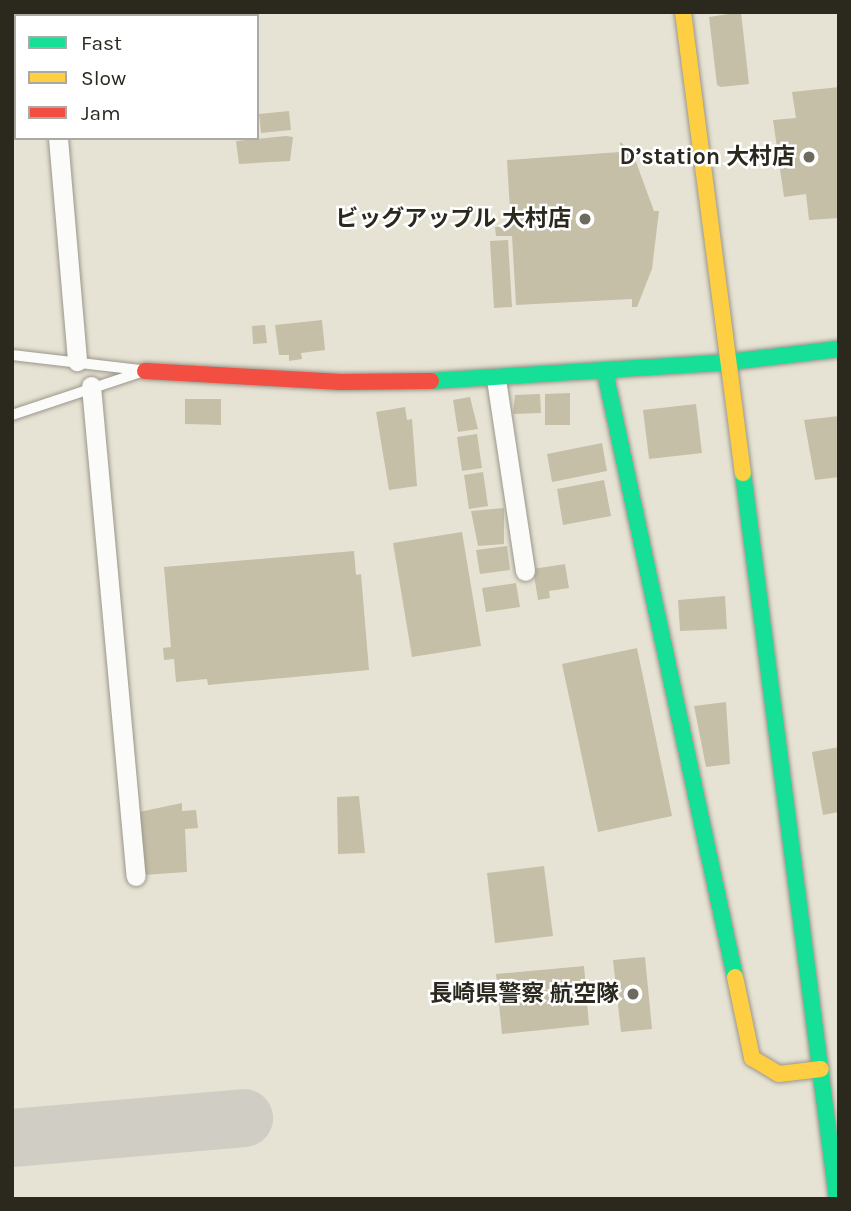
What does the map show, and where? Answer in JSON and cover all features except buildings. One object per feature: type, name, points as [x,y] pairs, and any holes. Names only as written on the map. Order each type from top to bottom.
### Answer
[{"type":"street","points":[[683,12],[838,1199]]},
{"type":"street","points":[[58,140],[77,361]]},
{"type":"street","points":[[145,371],[341,382],[496,379],[729,362],[839,349]]},
{"type":"street","points":[[605,372],[752,1058],[779,1074],[821,1069]]},
{"type":"street","points":[[496,379],[525,571]]},
{"type":"street","points":[[91,386],[136,876]]},
{"type":"lane","points":[[12,355],[145,371]]},
{"type":"lane","points":[[12,415],[91,386],[145,371]]},
{"type":"taxiway","points":[[12,1138],[244,1118]]},
{"type":"traffic: fast","points":[[431,381],[729,362],[839,349]]},
{"type":"traffic: fast","points":[[605,372],[735,977]]},
{"type":"traffic: fast","points":[[743,473],[837,1199]]},
{"type":"traffic: slow","points":[[683,12],[743,473]]},
{"type":"traffic: slow","points":[[735,977],[752,1058],[779,1074],[821,1069]]},
{"type":"traffic: jam","points":[[145,371],[341,382],[431,381]]},
{"type":"place","name":"D’station 大村店","points":[[809,157]]},
{"type":"place","name":"ビッグアップル 大村店","points":[[585,219]]},
{"type":"place","name":"長崎県警察 航空隊","points":[[633,994]]}]
